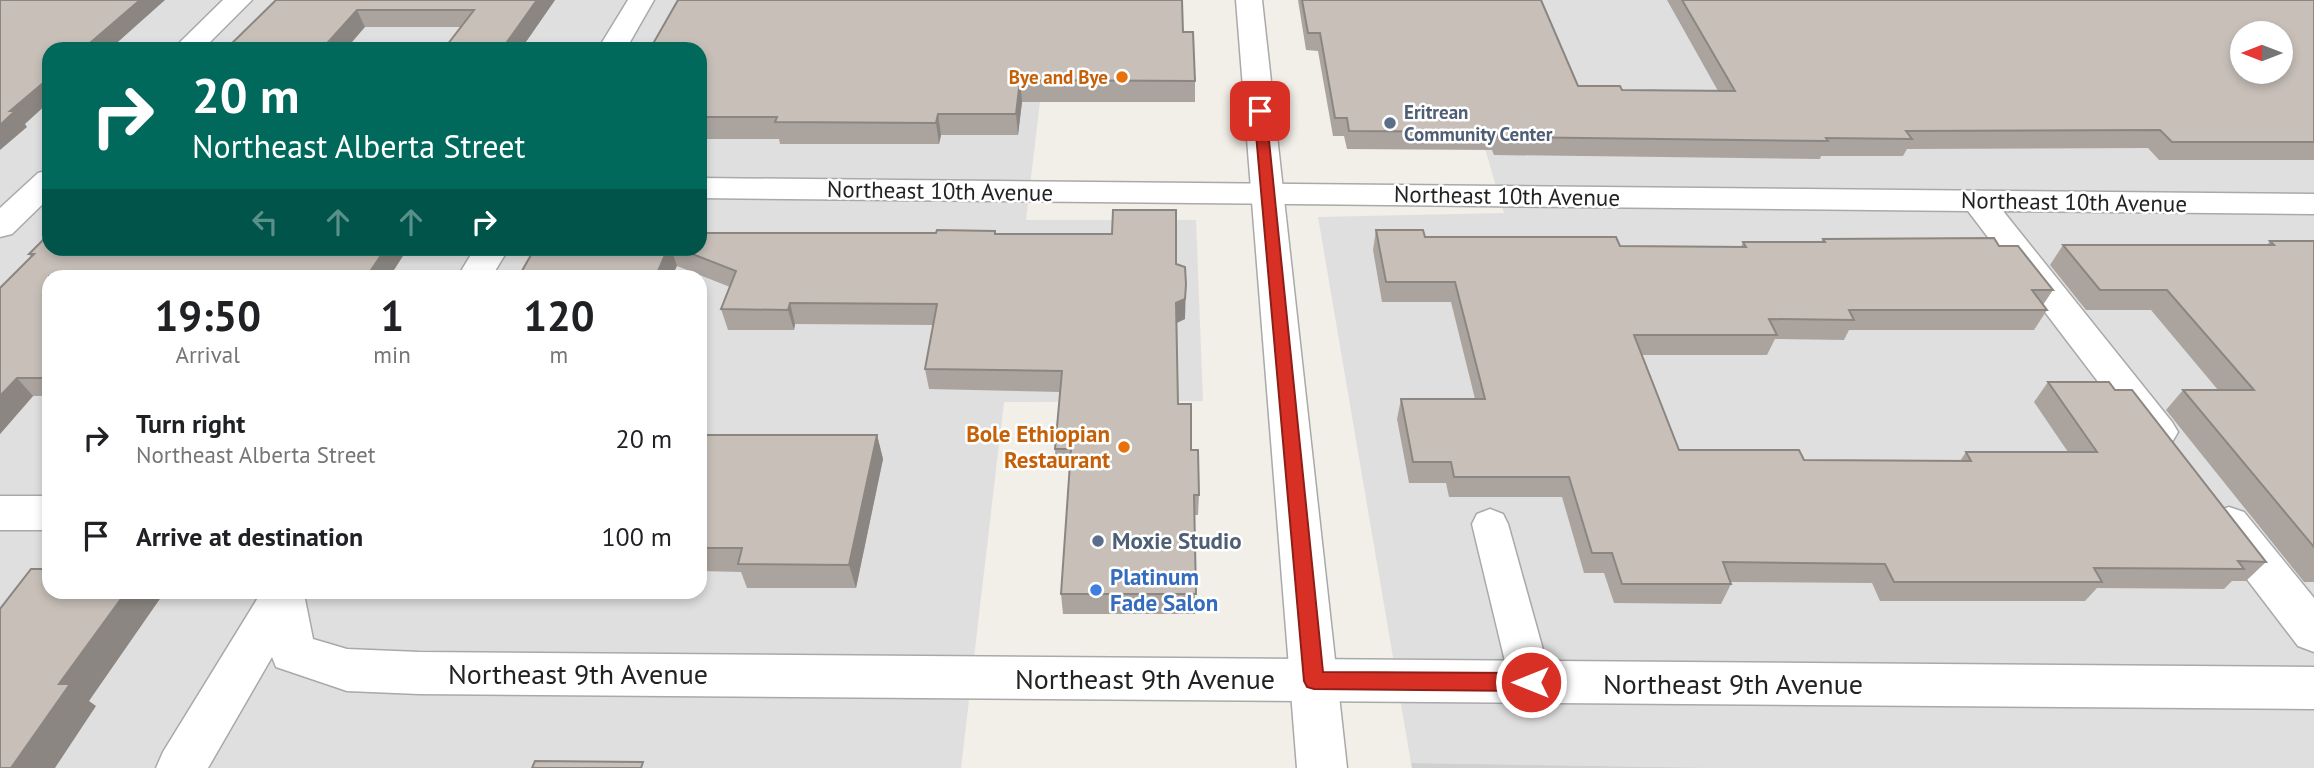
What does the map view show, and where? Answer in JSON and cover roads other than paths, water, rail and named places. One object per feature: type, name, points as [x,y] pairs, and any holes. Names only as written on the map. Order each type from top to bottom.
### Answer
[{"type":"street","points":[[194,42],[239,0]]},
{"type":"street","points":[[616,42],[641,0]]},
{"type":"street","points":[[1249,0],[1322,768]]},
{"type":"street","points":[[0,227],[42,187]]},
{"type":"street","name":"Northeast 10th Avenue","points":[[707,188],[2314,204]]},
{"type":"street","points":[[1978,201],[2179,460]]},
{"type":"street","points":[[2205,492],[2314,632]]},
{"type":"street","points":[[0,513],[42,513]]},
{"type":"street","points":[[181,768],[280,599]]},
{"type":"street","name":"Northeast 9th Avenue","points":[[284,599],[293,653],[347,670],[1314,681],[2314,688]]},
{"type":"lane","points":[[1490,524],[1531,682]]},
{"type":"place","name":"Bye and Bye","points":[[1122,77]]},
{"type":"place","name":"Eritrean Community Center","points":[[1390,123]]},
{"type":"place","name":"Bole Ethiopian Restaurant","points":[[1124,447]]},
{"type":"place","name":"Moxie Studio","points":[[1098,541]]},
{"type":"place","name":"Platinum Fade Salon","points":[[1096,590]]}]
